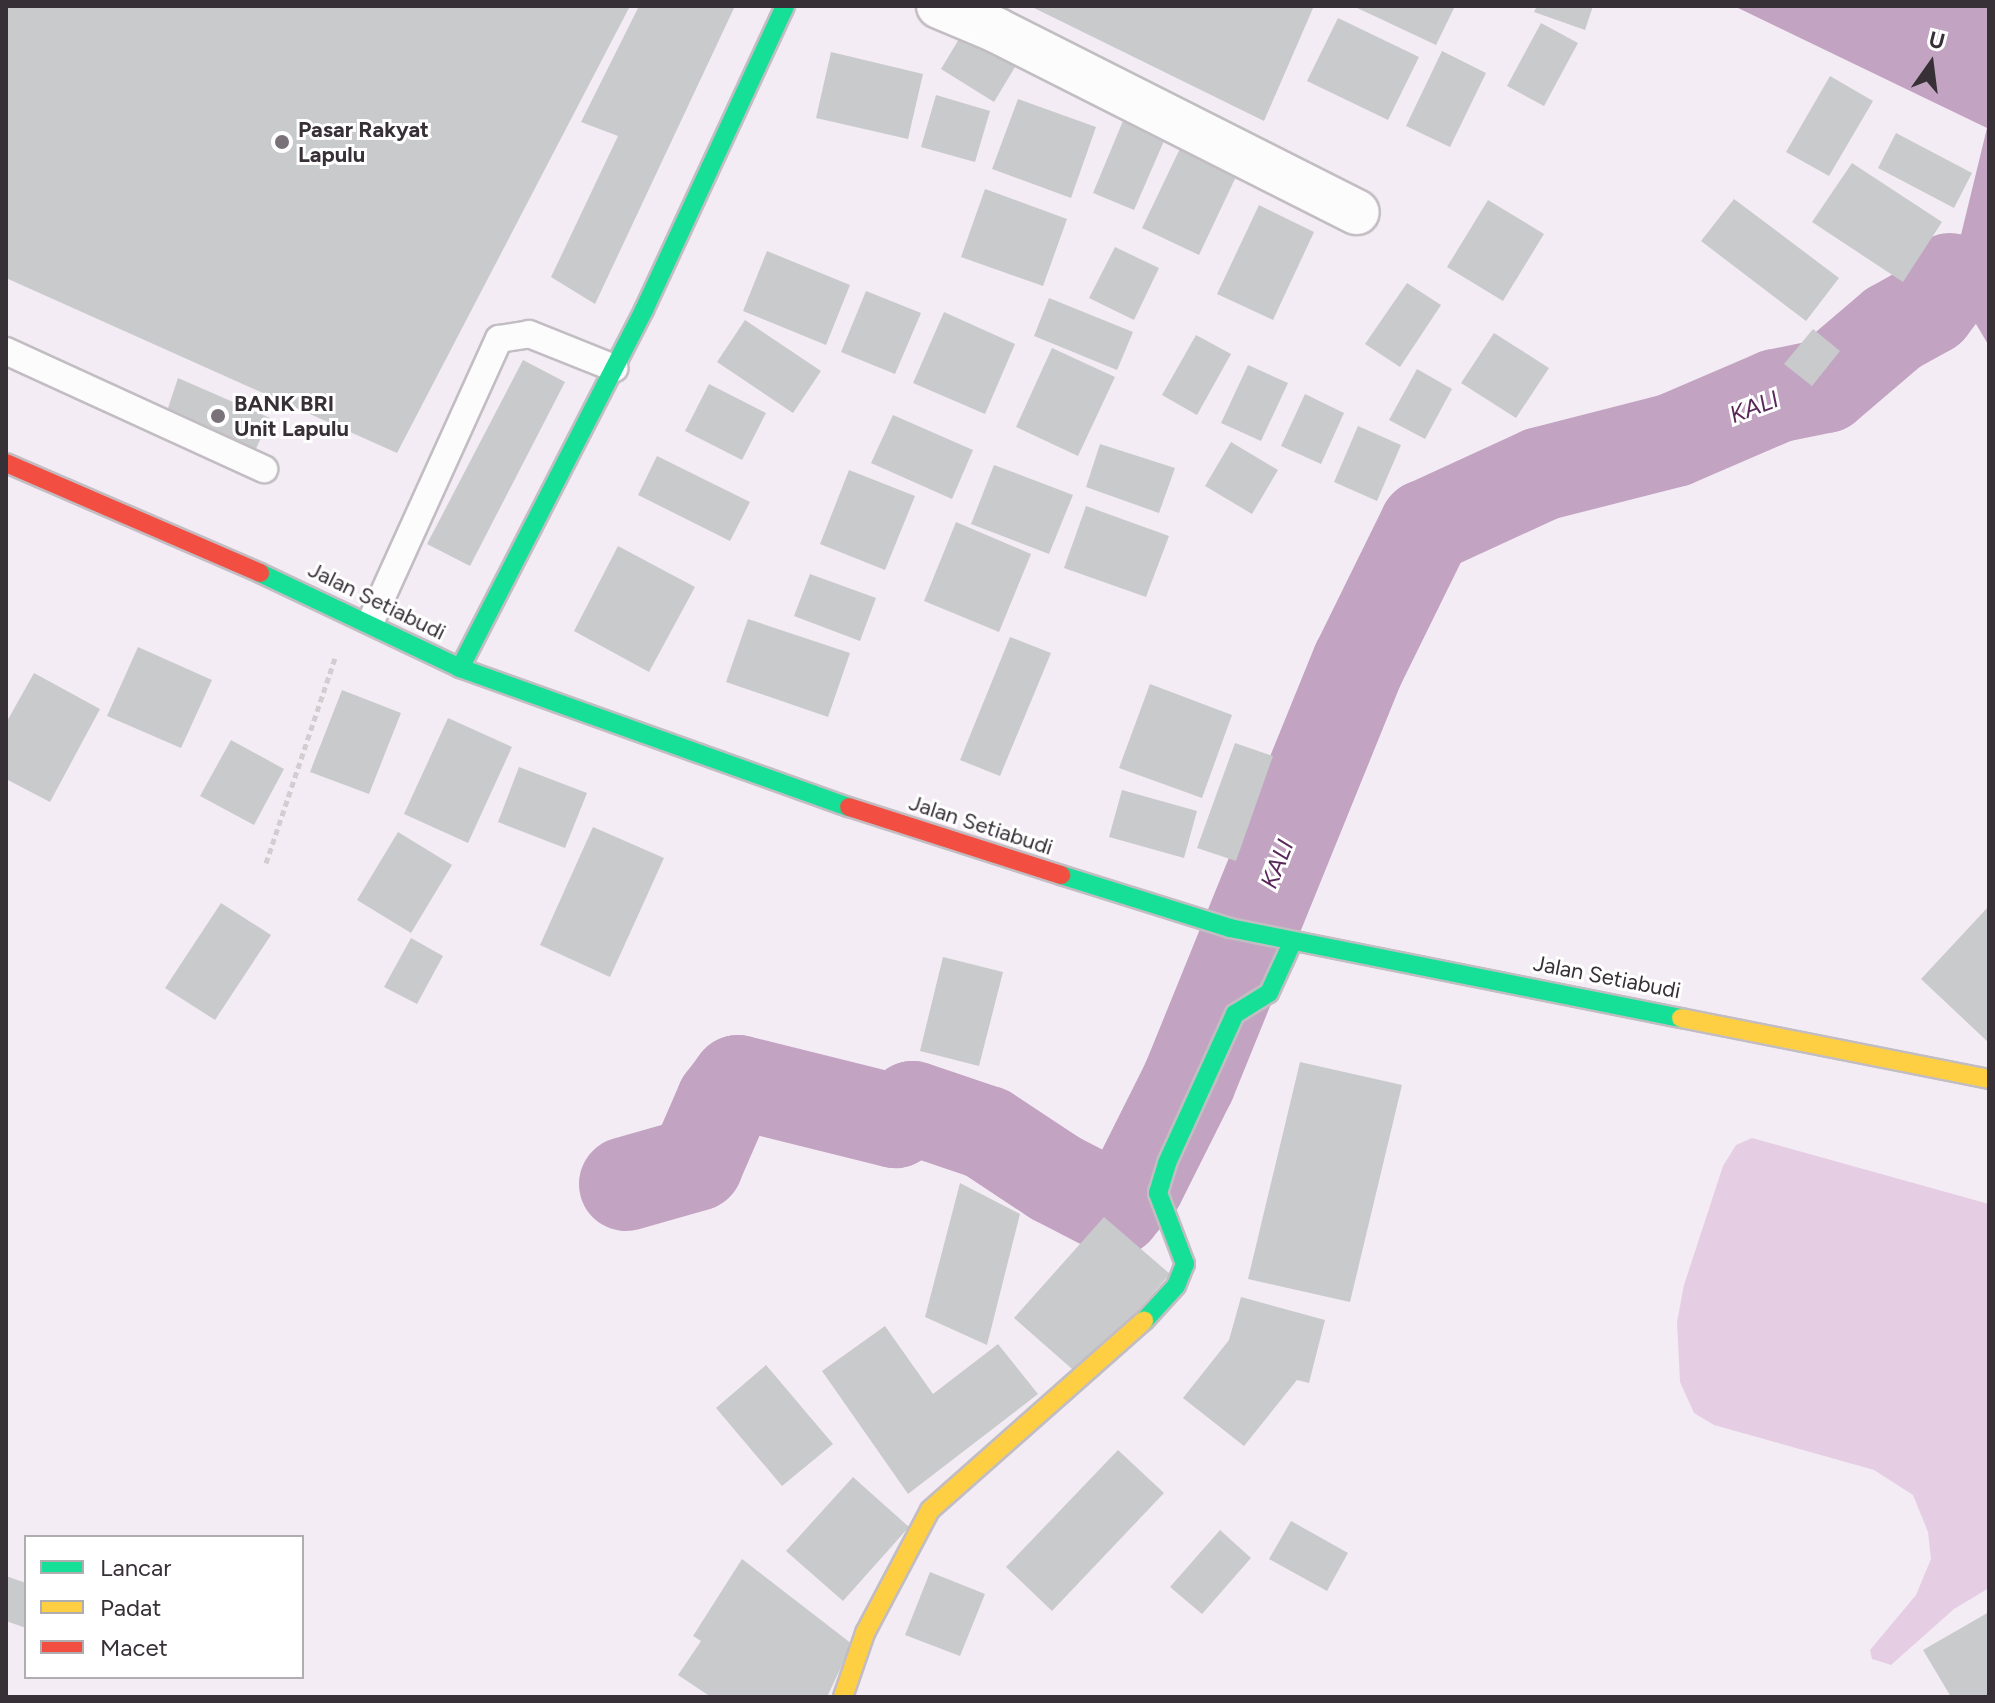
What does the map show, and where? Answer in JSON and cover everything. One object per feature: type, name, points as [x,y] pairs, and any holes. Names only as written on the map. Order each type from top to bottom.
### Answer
[{"type":"main road","points":[[460,668],[712,171],[785,6]]},
{"type":"main road","name":"Jalan Setiabudi","points":[[6,463],[361,616],[460,668],[904,826],[1230,928],[1283,941],[1890,1055],[1989,1079]]},
{"type":"main road","points":[[843,1697],[865,1633],[930,1510],[1161,1306],[1176,1286],[1185,1264],[1158,1193],[1167,1163],[1235,1014],[1269,993],[1283,941]]},
{"type":"street","points":[[939,6],[996,30],[1357,212]]},
{"type":"lane","points":[[361,616],[499,339],[529,334],[614,368]]},
{"type":"lane","points":[[6,351],[264,469]]},
{"type":"path","points":[[266,863],[361,616]]},
{"type":"shaded area","points":[[1734,6],[1989,6],[1989,346],[1950,280],[1987,128]]},
{"type":"shaded area","points":[[1752,1138],[1989,1204],[1989,1588],[1954,1609],[1891,1665],[1872,1659],[1870,1650],[1916,1595],[1931,1559],[1928,1532],[1913,1495],[1874,1470],[1714,1425],[1694,1413],[1680,1382],[1677,1322],[1684,1285],[1723,1166],[1736,1145]]},
{"type":"building","name":"Pasar Rakyat Lapulu","points":[[6,6],[630,6],[397,453],[6,278]]},
{"type":"building","points":[[639,6],[735,6],[595,304],[551,277],[618,136],[581,122]]},
{"type":"building","points":[[1030,6],[1314,6],[1264,121]]},
{"type":"building","points":[[1353,6],[1455,6],[1436,45]]},
{"type":"building","points":[[1537,6],[1593,6],[1585,30],[1534,12]]},
{"type":"building","points":[[1338,18],[1419,57],[1388,120],[1307,81]]},
{"type":"building","points":[[1541,23],[1578,43],[1544,106],[1507,86]]},
{"type":"building","points":[[962,34],[1015,67],[994,102],[941,69]]},
{"type":"building","points":[[1442,51],[1486,73],[1450,147],[1406,126]]},
{"type":"building","points":[[831,52],[923,74],[908,139],[816,118]]},
{"type":"building","points":[[1830,76],[1873,101],[1829,176],[1786,152]]},
{"type":"building","points":[[936,95],[990,111],[975,162],[921,147]]},
{"type":"building","points":[[1018,99],[1096,127],[1071,198],[992,169]]},
{"type":"building","points":[[1125,116],[1167,134],[1134,210],[1093,193]]},
{"type":"building","points":[[1896,133],[1972,173],[1954,208],[1878,168]]},
{"type":"building","points":[[1185,138],[1242,164],[1199,255],[1142,228]]},
{"type":"building","points":[[1852,163],[1942,222],[1903,282],[1812,222]]},
{"type":"building","points":[[985,189],[1067,219],[1043,286],[961,257]]},
{"type":"building","points":[[1734,199],[1839,278],[1806,321],[1701,241]]},
{"type":"building","points":[[1488,200],[1544,234],[1503,301],[1447,267]]},
{"type":"building","points":[[1259,205],[1314,232],[1273,320],[1217,294]]},
{"type":"building","points":[[1115,247],[1159,268],[1134,320],[1089,298]]},
{"type":"building","points":[[767,251],[850,285],[826,345],[743,311]]},
{"type":"building","points":[[1407,283],[1441,305],[1400,367],[1365,344]]},
{"type":"building","points":[[866,291],[921,313],[895,374],[841,352]]},
{"type":"building","points":[[1049,298],[1133,332],[1117,370],[1034,336]]},
{"type":"building","points":[[944,312],[1015,344],[985,414],[913,383]]},
{"type":"building","points":[[745,320],[821,371],[793,413],[717,362]]},
{"type":"building","points":[[1813,329],[1840,351],[1812,386],[1784,364]]},
{"type":"building","points":[[1494,333],[1549,368],[1516,418],[1461,383]]},
{"type":"building","points":[[1196,335],[1231,354],[1197,415],[1162,395]]},
{"type":"building","points":[[1052,348],[1115,377],[1078,456],[1016,427]]},
{"type":"building","points":[[523,360],[565,382],[470,566],[427,544]]},
{"type":"building","points":[[1248,365],[1288,383],[1261,441],[1221,423]]},
{"type":"building","points":[[1417,369],[1452,389],[1425,439],[1389,420]]},
{"type":"building","name":"BANK BRI Unit Lapulu","points":[[178,378],[270,418],[255,451],[166,414]]},
{"type":"building","points":[[709,384],[766,413],[742,460],[685,431]]},
{"type":"building","points":[[1305,394],[1344,413],[1321,464],[1281,446]]},
{"type":"building","points":[[893,415],[973,450],[952,499],[871,463]]},
{"type":"building","points":[[1358,426],[1401,445],[1377,501],[1334,482]]},
{"type":"building","points":[[1231,442],[1278,470],[1252,514],[1205,486]]},
{"type":"building","points":[[1100,444],[1175,468],[1159,513],[1086,487]]},
{"type":"building","points":[[657,456],[750,502],[730,541],[638,495]]},
{"type":"building","points":[[994,465],[1073,495],[1049,554],[971,524]]},
{"type":"building","points":[[849,470],[915,496],[885,570],[820,544]]},
{"type":"building","points":[[1086,506],[1169,536],[1146,597],[1064,568]]},
{"type":"building","points":[[956,522],[1031,554],[999,632],[924,601]]},
{"type":"building","points":[[618,546],[695,587],[649,672],[574,631]]},
{"type":"building","points":[[810,574],[876,598],[860,641],[794,616]]},
{"type":"building","points":[[748,619],[850,653],[828,717],[726,682]]},
{"type":"building","points":[[1010,637],[1051,653],[1000,776],[960,760]]},
{"type":"building","points":[[138,647],[212,680],[181,748],[107,716]]},
{"type":"building","points":[[34,673],[100,709],[50,802],[6,779],[6,723]]},
{"type":"building","points":[[1150,684],[1232,715],[1202,798],[1119,768]]},
{"type":"building","points":[[342,690],[401,713],[369,794],[310,772]]},
{"type":"building","points":[[448,718],[512,747],[468,843],[404,814]]},
{"type":"building","points":[[231,740],[284,769],[254,825],[200,796]]},
{"type":"building","points":[[1235,743],[1273,756],[1236,861],[1197,848]]},
{"type":"building","points":[[519,767],[587,793],[565,848],[498,822]]},
{"type":"building","points":[[1122,790],[1197,811],[1184,858],[1109,837]]},
{"type":"building","points":[[593,827],[664,858],[610,977],[540,945]]},
{"type":"building","points":[[398,832],[452,865],[411,933],[357,900]]},
{"type":"building","points":[[221,903],[271,935],[215,1020],[165,988]]},
{"type":"building","points":[[1989,906],[1989,1043],[1921,979]]},
{"type":"building","points":[[411,938],[443,956],[417,1004],[384,987]]},
{"type":"building","points":[[943,957],[1003,972],[979,1066],[920,1051]]},
{"type":"building","points":[[1300,1062],[1402,1085],[1350,1302],[1248,1279]]},
{"type":"building","points":[[960,1183],[1020,1214],[987,1345],[925,1317]]},
{"type":"building","points":[[1104,1217],[1170,1274],[1080,1376],[1014,1318]]},
{"type":"building","points":[[1241,1297],[1325,1320],[1309,1383],[1297,1380],[1244,1446],[1183,1398],[1229,1340]]},
{"type":"building","points":[[885,1326],[933,1394],[998,1344],[1038,1394],[908,1494],[822,1371]]},
{"type":"building","points":[[766,1365],[833,1444],[782,1486],[716,1408]]},
{"type":"building","points":[[1118,1450],[1164,1493],[1052,1611],[1006,1567]]},
{"type":"building","points":[[853,1477],[909,1527],[843,1601],[786,1551]]},
{"type":"building","points":[[1291,1521],[1348,1553],[1327,1591],[1269,1559]]},
{"type":"building","points":[[1220,1530],[1251,1558],[1202,1614],[1170,1587]]},
{"type":"building","points":[[742,1559],[852,1644],[827,1697],[711,1697],[678,1675],[701,1641],[693,1636]]},
{"type":"building","points":[[930,1572],[985,1594],[960,1656],[905,1635]]},
{"type":"building","points":[[6,1576],[24,1582],[24,1627],[6,1621]]},
{"type":"building","points":[[1989,1612],[1989,1697],[1951,1697],[1923,1650]]},
{"type":"waterway","name":"KALI","points":[[626,1184],[696,1164],[723,1102],[738,1082],[895,1121],[913,1108],[987,1133],[1055,1178],[1115,1209],[1138,1183],[1189,1081],[1359,663],[1426,527],[1541,474],[1674,440],[1776,396],[1825,386],[1893,328],[1929,308],[1950,280]]},
{"type":"traffic: fast","points":[[460,668],[644,310],[785,6]]},
{"type":"traffic: fast","points":[[260,573],[460,668],[849,807]]},
{"type":"traffic: fast","points":[[1061,875],[1230,928],[1681,1018]]},
{"type":"traffic: fast","points":[[1144,1321],[1176,1286],[1185,1264],[1158,1193],[1167,1163],[1235,1014],[1269,993],[1292,943]]},
{"type":"traffic: slow","points":[[1681,1018],[1989,1079]]},
{"type":"traffic: slow","points":[[843,1697],[865,1633],[930,1510],[1144,1321]]},
{"type":"traffic: jam","points":[[6,463],[260,573]]},
{"type":"traffic: jam","points":[[849,807],[1061,875]]},
{"type":"place","name":"Pasar Rakyat Lapulu","points":[[282,142]]},
{"type":"place","name":"BANK BRI Unit Lapulu","points":[[218,416]]}]
